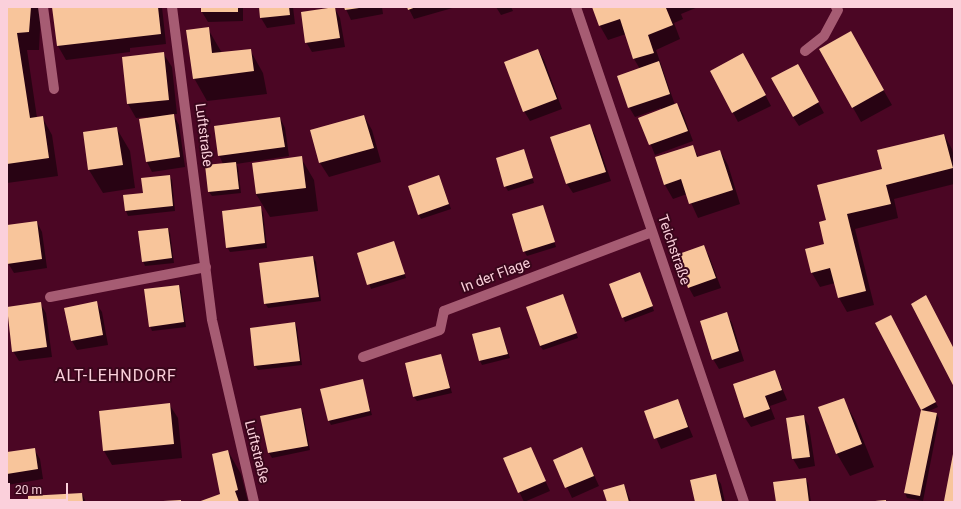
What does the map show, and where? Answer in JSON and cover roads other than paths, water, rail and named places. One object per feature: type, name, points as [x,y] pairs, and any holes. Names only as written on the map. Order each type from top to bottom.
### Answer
[{"type":"street","points":[[43,7],[54,89]]},
{"type":"street","name":"Luftstraße","points":[[172,7],[212,320],[219,357],[254,502]]},
{"type":"street","name":"Teichstraße","points":[[576,7],[744,502]]},
{"type":"street","points":[[805,51],[824,36],[838,10],[836,7]]},
{"type":"street","name":"In der Flage","points":[[362,357],[440,330],[444,311],[652,232]]},
{"type":"street","points":[[50,297],[206,267]]},
{"type":"district","name":"ALT-LEHNDORF","points":[[116,377]]}]
